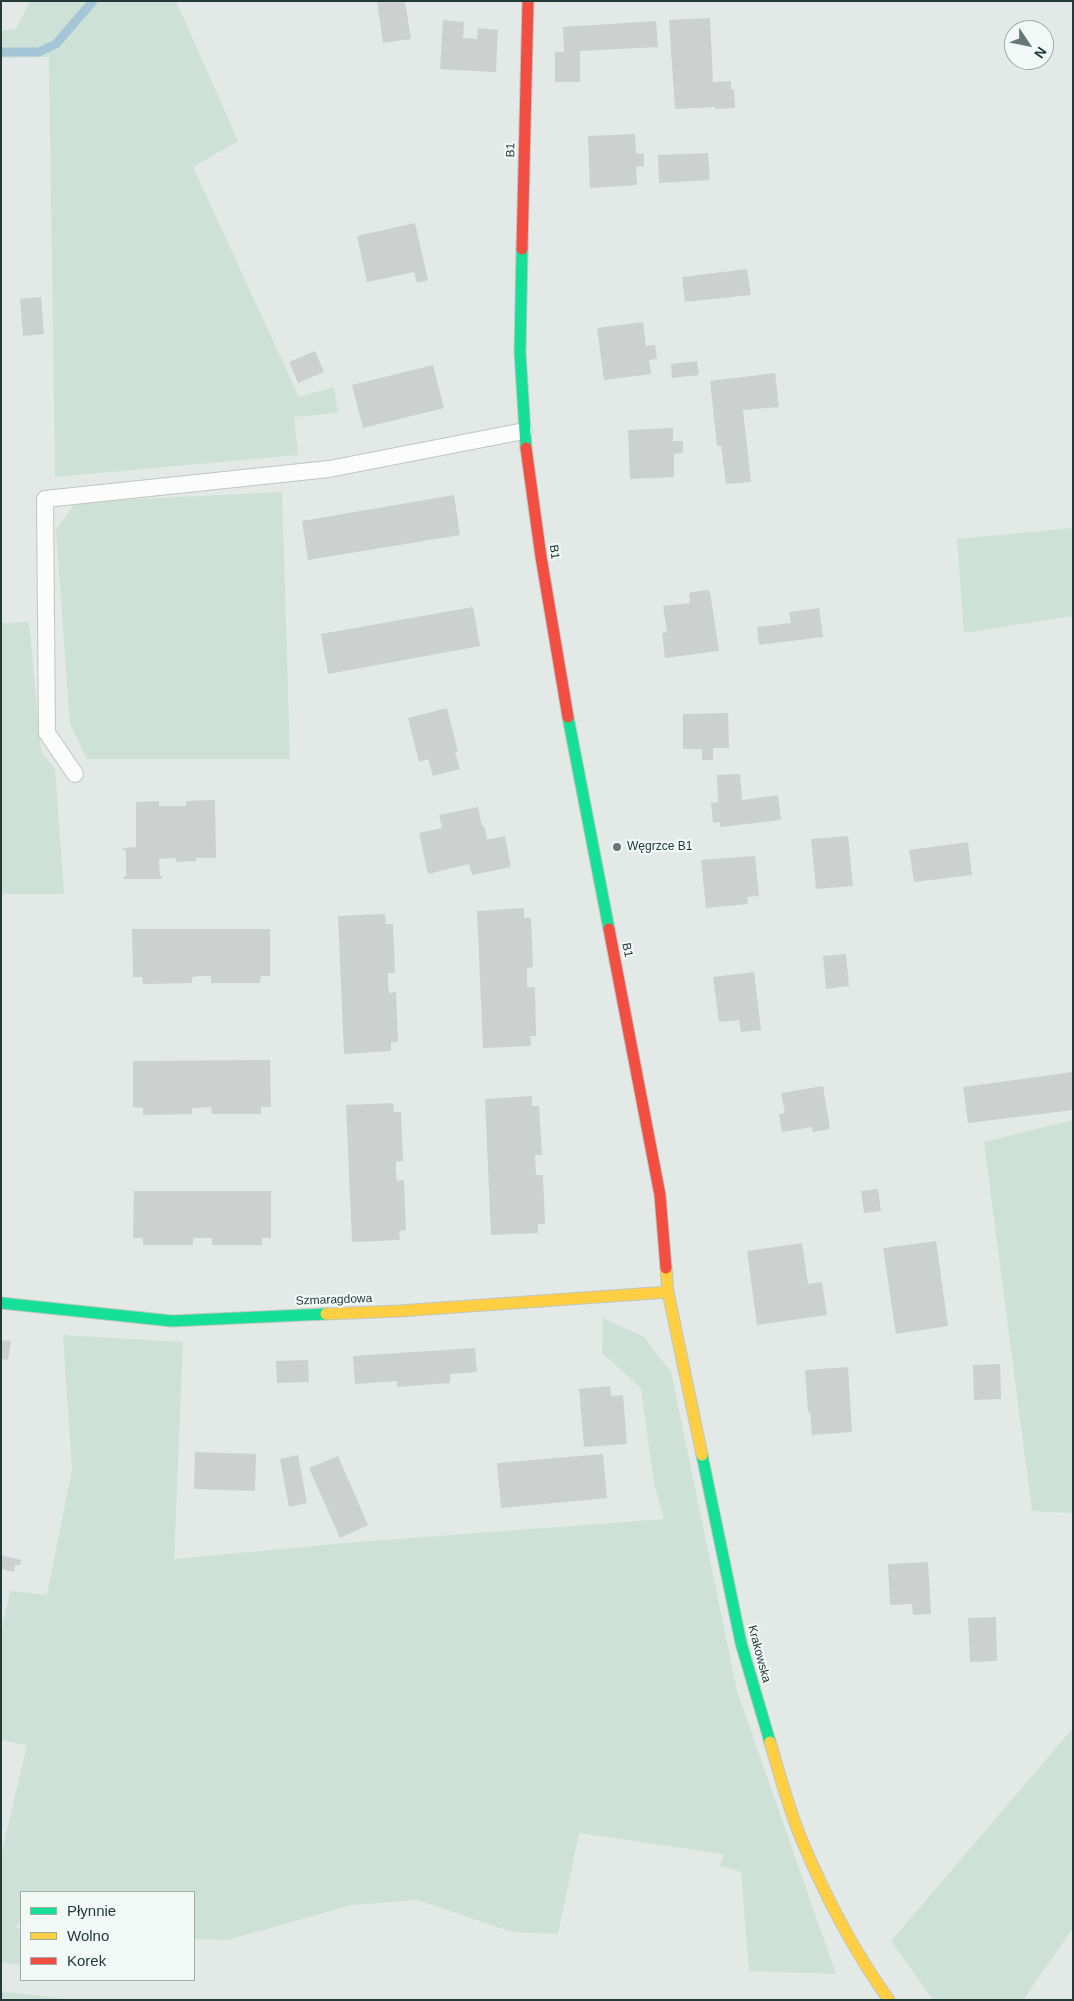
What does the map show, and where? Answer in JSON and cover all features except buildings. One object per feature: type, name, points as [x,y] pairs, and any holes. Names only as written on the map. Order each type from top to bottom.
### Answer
[{"type":"street","name":"B1","points":[[528,1],[520,352],[524,431],[541,557],[562,683],[660,1195],[668,1292]]},
{"type":"street","name":"Szmaragdowa","points":[[1,1303],[172,1320],[409,1311],[668,1292]]},
{"type":"street","name":"Krakowska","points":[[668,1292],[741,1643],[783,1785],[802,1842],[840,1924],[864,1966],[889,2000]]},
{"type":"lane","points":[[75,774],[47,733],[45,499],[329,469],[524,431]]},
{"type":"green space","points":[[30,1],[176,1],[238,141],[193,167],[299,397],[334,387],[338,413],[294,417],[298,455],[55,477],[49,57],[1,58],[1,31],[16,29]]},
{"type":"green space","points":[[282,492],[290,759],[87,759],[70,724],[56,530],[76,502]]},
{"type":"green space","points":[[1073,528],[1073,616],[964,633],[957,539]]},
{"type":"green space","points":[[29,622],[41,751],[55,769],[64,894],[1,894],[1,623]]},
{"type":"green space","points":[[1073,1120],[1073,1513],[1032,1511],[984,1142]]},
{"type":"green space","points":[[603,1318],[644,1337],[671,1372],[737,1691],[836,1974],[749,1971],[741,1872],[720,1866],[724,1854],[579,1833],[558,1934],[512,1932],[417,1900],[352,1905],[227,1940],[195,1939],[195,1891],[20,1891],[20,1922],[16,1927],[20,1929],[20,1965],[1,1962],[1,1855],[27,1745],[1,1740],[1,1633],[10,1591],[47,1595],[72,1469],[63,1335],[183,1342],[174,1559],[358,1542],[664,1519],[654,1484],[641,1388],[602,1353]]},
{"type":"green space","points":[[1073,1728],[1073,1928],[1023,2000],[933,2000],[891,1941]]},
{"type":"green space","points":[[1,1991],[73,2000],[1,2000]]},
{"type":"waterway","points":[[1,52],[39,52],[56,44],[93,1]]},
{"type":"traffic: fast","points":[[522,249],[520,352],[526,448]]},
{"type":"traffic: fast","points":[[568,717],[609,929]]},
{"type":"traffic: fast","points":[[1,1303],[172,1321],[326,1314]]},
{"type":"traffic: fast","points":[[702,1455],[741,1643],[770,1742]]},
{"type":"traffic: slow","points":[[666,1268],[668,1292],[702,1455]]},
{"type":"traffic: slow","points":[[326,1314],[399,1311],[668,1292]]},
{"type":"traffic: slow","points":[[770,1742],[793,1818],[821,1885],[852,1943],[889,2000]]},
{"type":"traffic: jam","points":[[522,249],[528,1]]},
{"type":"traffic: jam","points":[[526,448],[541,557],[568,717]]},
{"type":"traffic: jam","points":[[609,929],[660,1195],[666,1268]]},
{"type":"place","name":"Węgrzce B1","points":[[617,847]]}]
